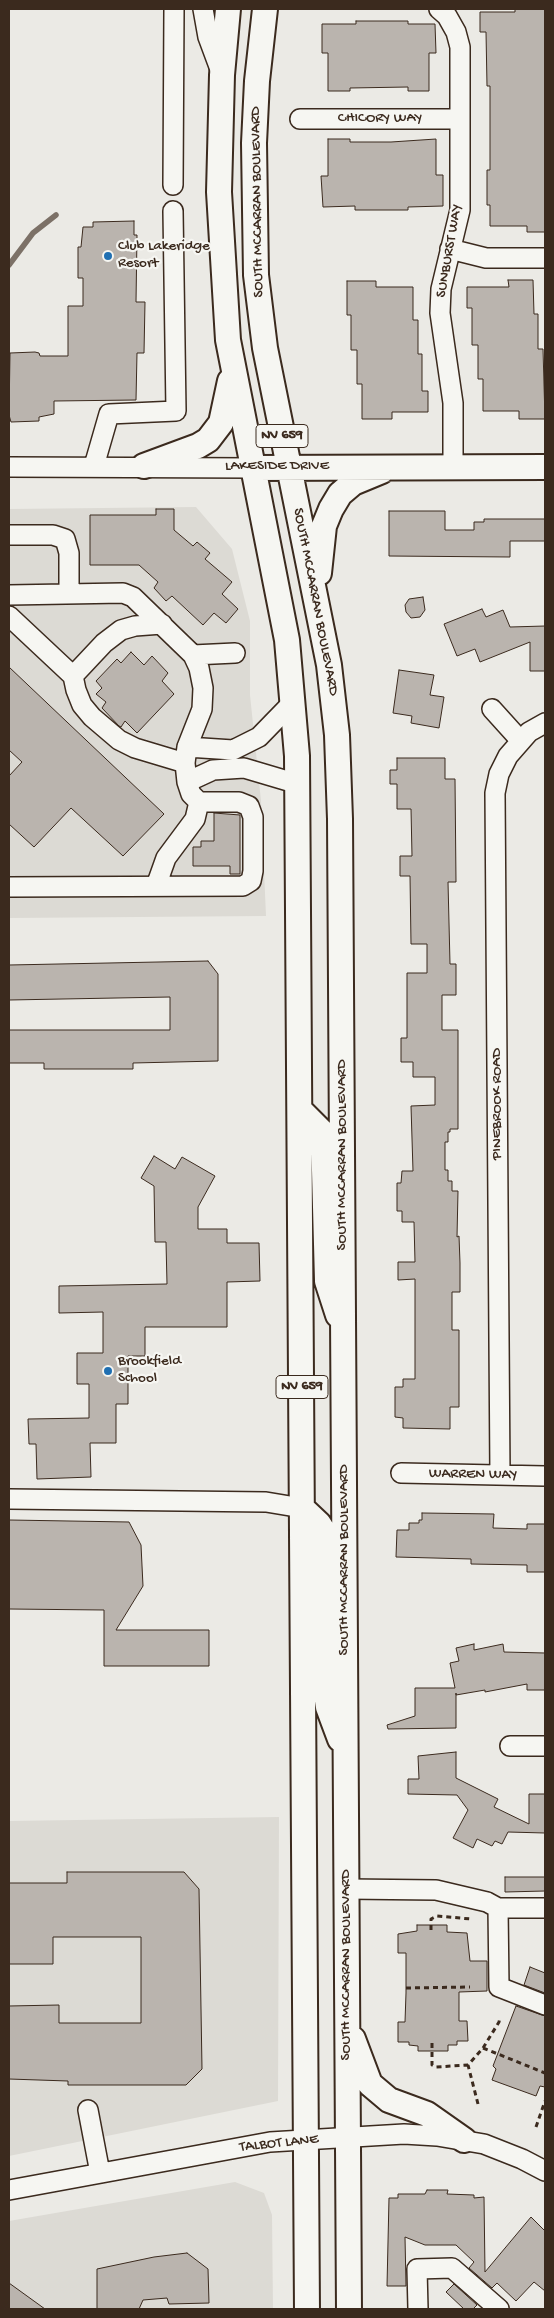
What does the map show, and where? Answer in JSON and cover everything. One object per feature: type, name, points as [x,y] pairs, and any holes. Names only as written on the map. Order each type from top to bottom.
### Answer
[{"type":"main road","name":"NV 659","points":[[228,9],[222,75],[219,192],[228,340],[286,631],[294,701],[298,784],[307,2309]]},
{"type":"main road","points":[[250,9],[249,28],[257,81]]},
{"type":"main road","name":"SOUTH MCCARRAN BOULEVARD","points":[[265,9],[257,81],[254,143],[256,276],[265,348],[288,468],[330,665],[337,735],[340,819],[344,1335],[349,2309]]},
{"type":"main road","points":[[144,466],[198,446],[208,440],[221,423],[233,367]]},
{"type":"main road","points":[[318,606],[324,526],[331,509],[340,494],[353,483],[368,475],[396,467]]},
{"type":"main road","name":"LAKESIDE DRIVE","points":[[253,468],[545,467]]},
{"type":"main road","points":[[300,1110],[323,1134],[327,1281],[344,1335]]},
{"type":"main road","points":[[302,1508],[320,1524],[324,1532],[326,1693],[328,1707],[346,1755]]},
{"type":"main road","points":[[348,2025],[370,2084],[389,2100],[427,2114],[464,2140]]},
{"type":"street","points":[[173,185],[174,9]]},
{"type":"street","points":[[203,9],[208,37],[222,75]]},
{"type":"street","name":"SUNBURST WAY","points":[[439,9],[447,16],[456,32],[460,47],[460,210],[441,289],[440,313],[453,403],[453,467]]},
{"type":"street","name":"CHICORY WAY","points":[[300,119],[460,119]]},
{"type":"street","points":[[94,466],[109,414],[176,411],[173,211]]},
{"type":"street","points":[[450,249],[486,258],[545,258]]},
{"type":"street","name":"LAKESIDE DRIVE","points":[[9,467],[144,466],[253,468]]},
{"type":"street","points":[[9,536],[53,535],[65,539],[69,553],[69,594]]},
{"type":"street","points":[[9,595],[123,593],[133,597],[193,655],[199,668],[204,688],[202,709],[186,764],[191,794],[199,802],[239,802],[249,806],[253,817],[253,871],[251,881],[243,886],[9,887]]},
{"type":"street","points":[[9,616],[73,676],[82,705],[92,717],[119,740],[136,748],[186,764],[213,770],[244,768],[298,784]]},
{"type":"street","points":[[73,676],[104,643],[121,630],[136,626],[162,624]]},
{"type":"street","points":[[193,655],[235,653]]},
{"type":"street","points":[[186,764],[233,750],[259,737],[294,701]]},
{"type":"street","points":[[492,709],[520,740],[545,723]]},
{"type":"street","name":"PINEBROOK ROAD","points":[[500,1476],[495,793],[499,774],[508,756],[520,740]]},
{"type":"street","points":[[156,886],[166,858],[195,819],[199,802]]},
{"type":"street","name":"WARREN WAY","points":[[401,1473],[545,1476]]},
{"type":"street","points":[[9,1498],[266,1502],[302,1508]]},
{"type":"street","points":[[510,1746],[545,1746]]},
{"type":"street","points":[[347,1889],[436,1890],[487,1902],[498,1908],[545,1908]]},
{"type":"street","points":[[498,1908],[499,1987],[545,2005]]},
{"type":"street","points":[[88,2110],[100,2173]]},
{"type":"street","name":"TALBOT LANE","points":[[9,2190],[270,2142],[422,2134],[464,2140],[504,2151],[545,2171]]},
{"type":"street","points":[[418,2309],[417,2269],[452,2268],[499,2309]]},
{"type":"path","points":[[431,1930],[431,1919],[437,1916],[474,1919]]},
{"type":"path","points":[[406,1988],[470,1987]]},
{"type":"path","points":[[432,2044],[432,2066],[468,2066],[483,2048],[499,2022],[500,2017]]},
{"type":"path","points":[[483,2048],[545,2073]]},
{"type":"path","points":[[468,2066],[478,2104]]},
{"type":"path","points":[[536,2127],[545,2101]]},
{"type":"shaded area","points":[[196,507],[232,549],[250,621],[250,695],[261,801],[266,916],[9,918],[9,509]]},
{"type":"shaded area","points":[[279,1817],[278,2101],[9,2156],[9,1821]]},
{"type":"shaded area","points":[[235,2182],[264,2193],[272,2215],[273,2309],[9,2309],[9,2221]]},
{"type":"building","points":[[515,9],[545,9],[545,232],[527,232],[527,226],[490,226],[490,205],[487,205],[487,170],[490,170],[490,86],[487,86],[486,32],[480,32],[480,12],[515,12]]},
{"type":"building","points":[[356,21],[408,21],[408,24],[435,24],[436,53],[429,53],[429,91],[408,91],[408,87],[350,88],[350,91],[328,91],[328,53],[322,53],[322,24],[356,24]]},
{"type":"building","points":[[328,139],[350,139],[350,142],[391,142],[436,139],[436,175],[443,175],[443,206],[408,207],[408,210],[355,210],[355,206],[323,207],[321,176],[328,176]]},
{"type":"building","points":[[134,221],[134,235],[137,235],[136,302],[145,302],[144,353],[137,353],[136,400],[54,401],[54,414],[39,417],[39,421],[11,422],[9,415],[10,353],[35,352],[39,353],[40,356],[68,356],[68,306],[83,306],[83,278],[78,278],[78,247],[81,247],[83,227],[93,227],[93,222]]},
{"type":"building","points":[[508,280],[533,280],[534,314],[538,314],[538,349],[543,349],[545,419],[519,419],[519,411],[483,411],[483,379],[478,379],[478,345],[472,345],[472,308],[467,308],[467,287],[509,287]]},
{"type":"building","points":[[347,281],[376,281],[376,287],[413,287],[413,320],[418,320],[418,354],[422,354],[422,391],[428,391],[428,412],[392,412],[392,419],[362,419],[362,384],[357,384],[357,350],[351,350],[351,315],[347,315]]},
{"type":"building","points":[[156,509],[174,509],[174,530],[193,546],[197,542],[210,553],[205,559],[232,582],[222,594],[238,609],[226,623],[214,613],[203,625],[172,596],[166,601],[154,588],[158,582],[139,565],[90,565],[90,515],[156,515]]},
{"type":"building","points":[[389,511],[445,511],[445,530],[474,530],[474,522],[484,522],[484,519],[545,519],[545,541],[510,541],[510,557],[389,556]]},
{"type":"building","points":[[423,597],[425,610],[420,617],[411,618],[406,612],[405,605],[409,599]]},
{"type":"building","points":[[482,609],[486,617],[503,610],[510,627],[545,626],[545,671],[530,671],[530,642],[480,662],[475,649],[457,656],[444,624]]},
{"type":"building","points":[[131,652],[144,665],[152,656],[168,673],[162,681],[174,694],[137,733],[125,721],[121,727],[119,726],[102,708],[106,702],[96,694],[102,688],[96,681],[117,659],[121,663]]},
{"type":"building","points":[[9,667],[164,814],[123,856],[71,808],[34,847],[9,824],[9,776],[22,762],[9,750]]},
{"type":"building","points":[[399,670],[434,675],[430,695],[444,697],[439,728],[411,723],[412,716],[393,713]]},
{"type":"building","points":[[397,758],[445,758],[445,779],[455,779],[456,882],[448,882],[450,964],[456,964],[456,995],[442,995],[442,1030],[458,1030],[458,1129],[450,1129],[450,1132],[448,1132],[448,1142],[445,1142],[445,1170],[448,1170],[448,1181],[452,1181],[452,1191],[458,1191],[457,1237],[459,1236],[460,1263],[460,1292],[452,1292],[452,1330],[459,1330],[459,1407],[450,1407],[450,1429],[403,1428],[403,1418],[395,1417],[395,1387],[403,1387],[403,1379],[415,1379],[415,1279],[398,1280],[398,1262],[415,1262],[414,1222],[402,1222],[402,1211],[397,1211],[397,1183],[401,1183],[402,1171],[413,1171],[411,1106],[435,1105],[435,1077],[413,1077],[413,1062],[401,1062],[401,1038],[407,1038],[407,973],[427,973],[427,944],[411,944],[410,876],[400,876],[400,856],[412,856],[411,809],[397,809],[397,784],[390,784],[390,770],[397,770]]},
{"type":"building","points":[[214,813],[240,815],[240,874],[230,874],[230,866],[193,866],[193,847],[201,847],[201,841],[214,841]]},
{"type":"building","points":[[208,961],[218,974],[218,1061],[133,1063],[133,1069],[44,1069],[44,1063],[9,1063],[9,1030],[170,1030],[170,997],[9,1000],[9,965]]},
{"type":"building","points":[[154,1156],[175,1169],[182,1157],[215,1176],[198,1207],[198,1229],[227,1229],[227,1243],[259,1243],[260,1281],[227,1282],[227,1327],[145,1327],[145,1356],[128,1356],[128,1404],[116,1404],[116,1443],[90,1443],[91,1477],[37,1479],[36,1444],[29,1444],[28,1419],[89,1418],[89,1384],[77,1384],[77,1353],[103,1353],[103,1312],[59,1313],[59,1286],[167,1284],[166,1242],[155,1242],[154,1186],[141,1178]]},
{"type":"building","points":[[422,1513],[494,1514],[493,1528],[527,1529],[527,1524],[545,1524],[545,1572],[527,1572],[527,1565],[471,1564],[471,1559],[396,1557],[397,1530],[409,1530],[409,1523],[419,1523],[419,1520],[422,1520]]},
{"type":"building","points":[[9,1520],[129,1522],[141,1545],[143,1586],[116,1630],[209,1630],[209,1666],[104,1666],[104,1610],[9,1609]]},
{"type":"building","points":[[474,1644],[474,1650],[503,1644],[504,1652],[545,1653],[545,1690],[527,1690],[527,1684],[456,1695],[456,1728],[388,1729],[387,1725],[415,1716],[415,1688],[455,1688],[450,1663],[459,1661],[456,1648]]},
{"type":"building","points":[[456,1752],[456,1778],[498,1799],[494,1807],[529,1824],[529,1794],[545,1794],[545,1833],[508,1832],[502,1844],[495,1841],[492,1846],[477,1839],[473,1848],[453,1838],[468,1810],[457,1795],[408,1794],[408,1779],[419,1779],[418,1756]]},
{"type":"building","points":[[67,1872],[184,1872],[199,1889],[202,2069],[186,2085],[68,2085],[68,2081],[9,2079],[9,2006],[59,2005],[59,2023],[141,2023],[141,1937],[53,1937],[53,1964],[9,1964],[9,1883],[67,1883]]},
{"type":"building","points":[[505,1877],[545,1877],[545,1891],[505,1892]]},
{"type":"building","points":[[417,1925],[447,1925],[447,1932],[467,1933],[470,1961],[487,1961],[487,1991],[459,1992],[459,2021],[467,2021],[468,2041],[457,2041],[457,2045],[448,2045],[448,2051],[418,2051],[418,2046],[409,2045],[409,2042],[398,2042],[398,2022],[405,2022],[406,1953],[398,1953],[398,1934],[417,1931]]},
{"type":"building","points":[[530,1967],[545,1973],[545,1993],[524,1985]]},
{"type":"building","points":[[516,2006],[545,2016],[545,2087],[540,2086],[536,2096],[492,2080],[496,2069],[493,2066]]},
{"type":"building","points":[[427,2190],[448,2190],[447,2194],[474,2195],[474,2198],[484,2197],[485,2272],[531,2217],[545,2231],[545,2291],[534,2282],[516,2301],[497,2283],[492,2288],[469,2268],[474,2262],[456,2245],[425,2245],[405,2237],[406,2286],[387,2286],[389,2198],[398,2198],[398,2194],[425,2194]]},
{"type":"building","points":[[187,2253],[208,2269],[209,2303],[169,2304],[167,2298],[143,2300],[139,2309],[97,2309],[97,2269],[154,2257]]},
{"type":"building","points":[[9,2283],[45,2309],[9,2309]]},
{"type":"building","points":[[454,2284],[477,2305],[473,2309],[464,2309],[446,2292]]},
{"type":"waterway","points":[[9,265],[33,233],[56,215]]},
{"type":"place","name":"Club Lakeridge Resort","points":[[108,256]]},
{"type":"place","name":"Brookfield School","points":[[108,1371]]}]
